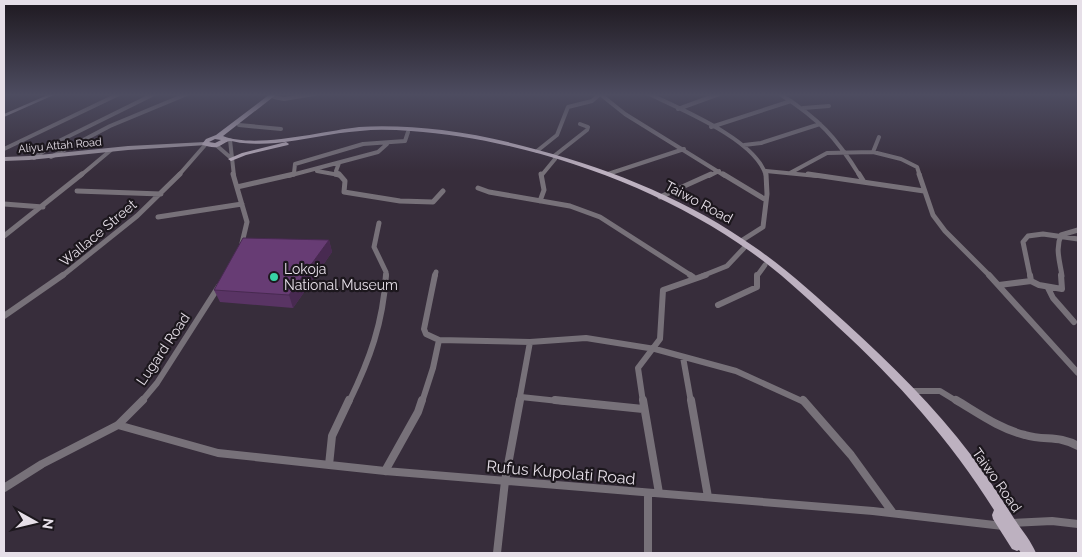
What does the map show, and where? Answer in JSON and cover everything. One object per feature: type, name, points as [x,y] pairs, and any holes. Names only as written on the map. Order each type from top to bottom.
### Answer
[{"type":"main road","points":[[221,141],[245,120]]},
{"type":"main road","points":[[206,144],[221,141],[246,120]]},
{"type":"main road","name":"Taiwo Road","points":[[221,141],[276,142],[360,129],[390,128],[469,135],[537,151],[634,187],[742,245],[766,264],[879,365],[946,441],[1029,553]]},
{"type":"main road","name":"Taiwo Road","points":[[221,141],[288,143],[368,131],[408,132],[481,140],[555,158],[608,174],[660,197],[742,245],[791,280],[859,339],[911,391],[951,438],[1008,525],[1022,553]]},
{"type":"main road","points":[[231,159],[288,143]]},
{"type":"street","points":[[4,149],[65,120]]},
{"type":"street","points":[[34,158],[55,143],[101,120]]},
{"type":"street","points":[[51,157],[124,120]]},
{"type":"street","points":[[537,151],[557,135],[563,120]]},
{"type":"street","points":[[633,120],[766,200]]},
{"type":"street","points":[[659,493],[656,461],[643,408],[638,368],[660,339],[663,290],[693,277],[707,276],[735,262],[742,245],[763,229],[766,171],[761,162],[744,145],[699,120]]},
{"type":"street","points":[[712,127],[733,120]]},
{"type":"street","points":[[816,120],[844,151],[864,182]]},
{"type":"street","points":[[540,200],[544,190],[541,174],[555,158],[588,130],[588,127],[580,124]]},
{"type":"street","points":[[744,145],[761,143],[820,124]]},
{"type":"street","points":[[239,125],[281,129]]},
{"type":"street","points":[[294,173],[295,164],[303,160],[321,158],[363,144],[387,144],[405,141],[408,132]]},
{"type":"street","points":[[873,152],[879,137]]},
{"type":"street","points":[[178,144],[221,141]]},
{"type":"street","points":[[198,155],[221,141]]},
{"type":"street","points":[[221,141],[231,159],[247,222],[246,235],[240,248]]},
{"type":"street","points":[[221,141],[231,159]]},
{"type":"street","points":[[178,144],[206,144]]},
{"type":"street","name":"Aliyu Attah Road","points":[[4,158],[51,157],[178,144]]},
{"type":"street","points":[[198,155],[206,144]]},
{"type":"street","points":[[237,187],[294,173],[312,171],[378,152],[387,144]]},
{"type":"street","points":[[4,236],[43,207],[111,150]]},
{"type":"street","points":[[608,174],[684,150]]},
{"type":"street","points":[[790,173],[827,154],[844,151],[873,152],[902,159],[917,168],[934,215],[945,231],[999,285],[1078,374]]},
{"type":"street","name":"Wallace Street","points":[[4,316],[74,270],[161,194],[198,155]]},
{"type":"street","points":[[338,175],[336,171],[339,163]]},
{"type":"street","points":[[312,171],[338,175],[345,181],[344,192],[373,200],[399,203],[433,202],[443,191]]},
{"type":"street","points":[[660,197],[719,171]]},
{"type":"street","points":[[766,171],[924,191]]},
{"type":"street","points":[[478,188],[489,192],[570,206],[600,217],[693,277]]},
{"type":"street","points":[[77,191],[161,194]]},
{"type":"street","points":[[4,204],[43,207]]},
{"type":"street","points":[[158,217],[242,204]]},
{"type":"street","points":[[329,465],[332,436],[366,366],[384,307],[386,272],[374,247],[379,223]]},
{"type":"street","points":[[999,285],[1031,281],[1048,288],[1062,289],[1062,270],[1057,253],[1057,241],[1061,235],[1078,230]]},
{"type":"street","points":[[1031,281],[1023,242],[1028,236],[1043,234],[1061,235],[1078,239]]},
{"type":"street","points":[[718,305],[757,288],[757,274],[766,264]]},
{"type":"street","points":[[436,272],[424,329],[426,334],[438,340],[530,342],[586,338],[654,349],[736,371],[803,400],[852,455],[893,514]]},
{"type":"street","name":"Lugard Road","points":[[4,488],[42,464],[118,425],[157,383],[223,279]]},
{"type":"street","points":[[1048,288],[1053,298],[1074,322]]},
{"type":"street","points":[[385,471],[418,412],[433,368],[438,340]]},
{"type":"street","points":[[497,553],[505,481],[530,342]]},
{"type":"street","points":[[682,356],[708,497]]},
{"type":"street","points":[[911,391],[940,391],[1004,428],[1027,436],[1066,439],[1078,446]]},
{"type":"street","points":[[521,397],[643,408]]},
{"type":"street","name":"Rufus Kupolati Road","points":[[118,425],[218,453],[385,471],[648,494],[659,493],[708,497],[1008,525],[1052,521],[1078,524]]},
{"type":"street","points":[[648,494],[648,553]]},
{"type":"building","name":"Lokoja National Museum","points":[[243,238],[329,240],[289,295],[214,290]]},
{"type":"place","name":"Lokoja National Museum","points":[[274,277]]}]
